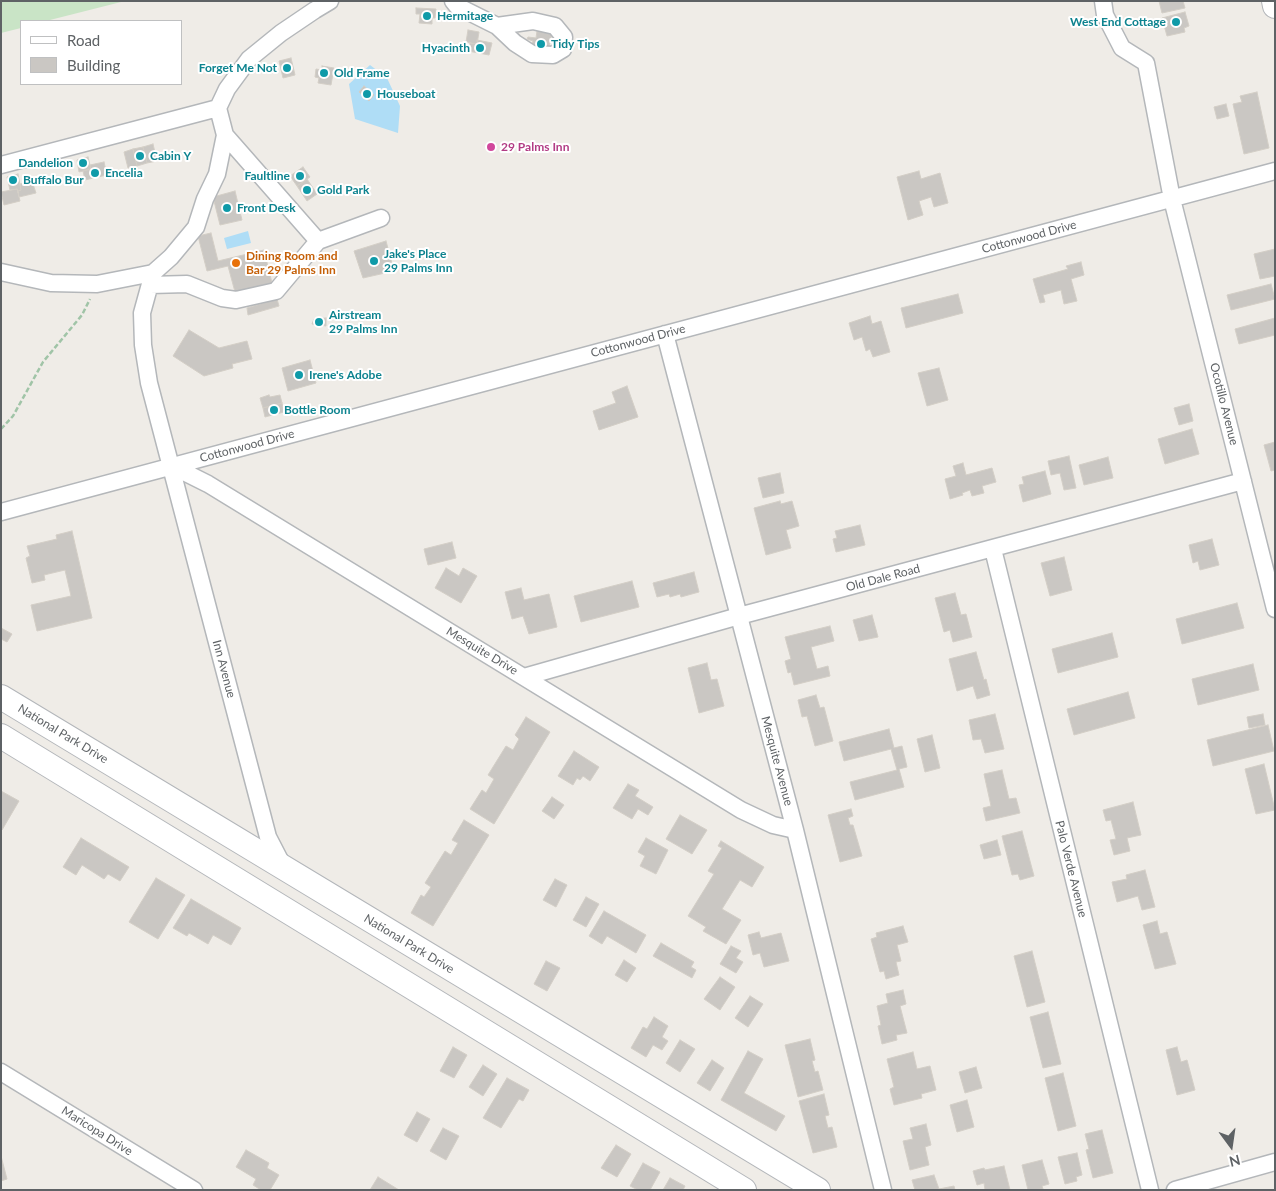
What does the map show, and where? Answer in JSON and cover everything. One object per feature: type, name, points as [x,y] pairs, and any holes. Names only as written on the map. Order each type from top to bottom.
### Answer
[{"type":"street","points":[[151,279],[196,227],[204,199],[217,174],[225,135],[218,108],[227,89],[249,59],[281,33],[330,1]]},
{"type":"street","points":[[453,1],[457,6],[497,26]]},
{"type":"street","name":"Ocotillo Avenue","points":[[1103,1],[1105,15],[1122,48],[1146,63],[1172,199],[1275,609]]},
{"type":"street","points":[[1274,1],[1275,6]]},
{"type":"street","points":[[1,165],[218,108]]},
{"type":"street","points":[[225,135],[318,241]]},
{"type":"street","name":"Cottonwood Drive","points":[[1,512],[1275,171]]},
{"type":"street","points":[[1,272],[51,283],[97,284],[151,279],[187,284],[222,298],[236,300],[276,291],[318,241],[381,218]]},
{"type":"street","name":"Inn Avenue","points":[[151,279],[142,313],[142,346],[149,383],[268,837],[284,868]]},
{"type":"street","name":"Mesquite Avenue","points":[[665,334],[795,830],[883,1190]]},
{"type":"street","name":"Mesquite Drive","points":[[172,466],[216,489],[741,810],[773,825],[795,830]]},
{"type":"street","name":"Old Dale Road","points":[[524,677],[739,616],[1243,481]]},
{"type":"street","name":"Palo Verde Avenue","points":[[993,549],[1150,1190]]},
{"type":"street","name":"National Park Drive","points":[[1,697],[818,1190]]},
{"type":"street","points":[[1,736],[744,1190]]},
{"type":"street","points":[[268,900],[284,868]]},
{"type":"street","name":"Maricopa Drive","points":[[1,1072],[194,1190]]},
{"type":"street","points":[[1175,1190],[1275,1162]]},
{"type":"path","points":[[1,429],[13,416],[43,362],[82,314],[97,284]]},
{"type":"green space","points":[[1,1],[125,1],[50,20],[20,20],[20,28],[1,33]]},
{"type":"water","points":[[370,65],[387,78],[400,106],[398,133],[355,119],[349,84]]},
{"type":"water","points":[[248,231],[251,243],[227,249],[224,238]]},
{"type":"building","points":[[1159,1],[1183,1],[1185,8],[1162,13]]},
{"type":"building","name":"Hermitage","points":[[416,8],[436,9],[435,18],[432,18],[432,24],[419,23],[420,14],[416,14]]},
{"type":"building","name":"West End Cottage","points":[[1185,12],[1189,26],[1184,28],[1185,32],[1167,36],[1162,18]]},
{"type":"building","points":[[468,30],[479,32],[477,44],[466,42]]},
{"type":"building","name":"Tidy Tips","points":[[537,31],[552,33],[548,51],[531,48],[533,41],[527,39],[528,37],[536,38]]},
{"type":"building","name":"Hyacinth","points":[[477,40],[492,43],[489,55],[468,51],[470,43],[477,44]]},
{"type":"building","name":"Forget Me Not","points":[[291,58],[295,75],[283,78],[279,61]]},
{"type":"building","name":"Old Frame","points":[[322,66],[334,68],[331,85],[318,83],[319,78],[315,77],[316,69],[322,70]]},
{"type":"building","name":"Houseboat","points":[[364,86],[374,95],[369,101],[359,92]]},
{"type":"building","points":[[1257,92],[1269,148],[1244,154],[1233,104],[1242,102],[1240,96]]},
{"type":"building","points":[[1226,104],[1229,116],[1217,119],[1214,107]]},
{"type":"building","points":[[153,144],[157,161],[147,163],[143,147]]},
{"type":"building","name":"Cabin Y","points":[[143,147],[147,163],[137,166],[133,149]]},
{"type":"building","points":[[133,149],[137,166],[128,168],[124,152]]},
{"type":"building","name":"Dandelion","points":[[88,157],[91,169],[79,172],[77,160]]},
{"type":"building","name":"Encelia","points":[[104,162],[107,175],[85,180],[83,171],[91,169],[90,165]]},
{"type":"building","name":"Faultline","points":[[303,167],[310,177],[297,186],[290,176]]},
{"type":"building","points":[[919,171],[921,179],[940,173],[948,203],[934,207],[931,197],[919,201],[923,215],[908,220],[897,177]]},
{"type":"building","name":"Buffalo Bur","points":[[18,174],[21,190],[10,190],[7,177]]},
{"type":"building","name":"Gold Park","points":[[307,179],[317,194],[307,201],[297,186]]},
{"type":"building","points":[[32,181],[36,193],[19,197],[20,184]]},
{"type":"building","points":[[17,189],[20,201],[4,205],[1,192]]},
{"type":"building","name":"Front Desk","points":[[235,191],[242,220],[220,225],[213,197]]},
{"type":"building","name":"Dining Room and Bar 29 Palms Inn","points":[[211,233],[218,261],[264,250],[272,283],[235,292],[228,266],[207,271],[198,236]]},
{"type":"building","name":"Jake's Place 29 Palms Inn","points":[[386,241],[394,271],[363,278],[354,251]]},
{"type":"building","points":[[1275,249],[1275,276],[1260,279],[1254,254]]},
{"type":"building","points":[[1081,262],[1084,275],[1071,279],[1077,301],[1064,304],[1061,290],[1043,295],[1045,302],[1040,303],[1033,279],[1068,269],[1066,266]]},
{"type":"building","points":[[1271,284],[1275,299],[1231,310],[1227,295]]},
{"type":"building","points":[[958,294],[963,313],[906,328],[901,308]]},
{"type":"building","points":[[277,299],[279,306],[248,315],[247,308]]},
{"type":"building","points":[[870,316],[872,324],[881,321],[890,352],[873,357],[870,349],[866,351],[862,337],[854,340],[849,323]]},
{"type":"building","name":"Airstream 29 Palms Inn","points":[[326,318],[326,326],[312,324],[314,319]]},
{"type":"building","points":[[1275,318],[1275,335],[1239,344],[1235,329]]},
{"type":"building","points":[[189,330],[219,348],[247,341],[252,359],[232,364],[233,368],[204,376],[173,356]]},
{"type":"building","name":"Irene's Adobe","points":[[310,360],[316,383],[288,391],[282,368]]},
{"type":"building","points":[[939,368],[948,400],[927,406],[918,373]]},
{"type":"building","points":[[627,386],[638,417],[599,430],[593,411],[616,403],[612,392]]},
{"type":"building","points":[[269,395],[270,397],[280,395],[282,403],[263,408],[260,398]]},
{"type":"building","name":"Bottle Room","points":[[282,403],[284,412],[265,417],[263,408]]},
{"type":"building","points":[[1189,404],[1193,421],[1179,425],[1174,408]]},
{"type":"building","points":[[1192,429],[1199,454],[1165,464],[1158,439]]},
{"type":"building","points":[[1275,442],[1275,470],[1271,471],[1264,445]]},
{"type":"building","points":[[1069,456],[1076,488],[1064,490],[1060,473],[1051,475],[1048,461]]},
{"type":"building","points":[[1108,457],[1113,478],[1084,485],[1079,465]]},
{"type":"building","points":[[963,463],[966,475],[992,468],[996,482],[982,486],[984,493],[972,496],[970,490],[962,493],[963,495],[950,499],[945,479],[956,476],[953,466]]},
{"type":"building","points":[[1045,471],[1051,494],[1023,502],[1019,485],[1024,484],[1022,477]]},
{"type":"building","points":[[780,473],[784,493],[763,498],[758,478]]},
{"type":"building","points":[[780,501],[781,504],[792,501],[799,526],[786,530],[791,548],[766,555],[754,508]]},
{"type":"building","points":[[860,525],[865,545],[836,552],[833,539],[837,538],[835,531]]},
{"type":"building","points":[[72,531],[92,618],[37,631],[31,605],[71,596],[65,570],[44,575],[45,580],[32,583],[26,558],[30,556],[27,546],[57,539],[56,535]]},
{"type":"building","points":[[1212,539],[1219,565],[1200,570],[1198,561],[1193,563],[1189,545]]},
{"type":"building","points":[[452,542],[456,558],[428,565],[424,549]]},
{"type":"building","points":[[1064,557],[1072,590],[1050,596],[1041,563]]},
{"type":"building","points":[[446,568],[459,576],[463,568],[477,576],[461,603],[435,588]]},
{"type":"building","points":[[694,572],[699,592],[681,597],[680,594],[670,597],[669,594],[657,597],[653,583]]},
{"type":"building","points":[[632,581],[639,607],[581,622],[574,596]]},
{"type":"building","points":[[521,588],[524,600],[549,594],[557,627],[529,634],[523,616],[512,619],[505,592]]},
{"type":"building","points":[[955,593],[961,615],[966,614],[972,637],[953,642],[950,630],[944,632],[935,598]]},
{"type":"building","points":[[1237,603],[1244,628],[1182,644],[1176,619]]},
{"type":"building","points":[[872,615],[878,637],[859,641],[853,620]]},
{"type":"building","points":[[830,626],[834,641],[811,647],[817,669],[828,666],[830,676],[794,685],[791,672],[788,673],[785,661],[791,659],[785,637]]},
{"type":"building","points":[[1,628],[12,634],[7,642],[1,639]]},
{"type":"building","points":[[1112,633],[1118,657],[1058,673],[1052,649]]},
{"type":"building","points":[[976,652],[990,695],[977,699],[973,686],[957,691],[949,659]]},
{"type":"building","points":[[707,663],[711,680],[717,679],[724,706],[699,713],[688,668]]},
{"type":"building","points":[[1253,664],[1259,690],[1198,705],[1192,679]]},
{"type":"building","points":[[1128,692],[1135,718],[1074,735],[1067,709]]},
{"type":"building","points":[[816,695],[820,708],[824,707],[833,741],[815,746],[807,716],[802,717],[798,700]]},
{"type":"building","points":[[995,714],[1004,749],[985,753],[981,739],[973,740],[969,720]]},
{"type":"building","points":[[1263,714],[1265,725],[1249,728],[1247,717]]},
{"type":"building","points":[[526,717],[550,732],[494,824],[470,809],[482,790],[486,793],[494,779],[488,775],[506,746],[513,750],[519,739],[515,735]]},
{"type":"building","points":[[1268,725],[1274,751],[1213,766],[1207,740]]},
{"type":"building","points":[[889,729],[894,748],[902,746],[907,767],[899,769],[904,787],[855,800],[850,782],[897,770],[891,749],[844,761],[839,742]]},
{"type":"building","points":[[932,735],[940,768],[925,772],[917,739]]},
{"type":"building","points":[[574,751],[599,767],[590,781],[583,776],[580,780],[577,778],[573,785],[558,776]]},
{"type":"building","points":[[1264,764],[1275,810],[1256,814],[1245,769]]},
{"type":"building","points":[[1002,770],[1009,799],[1016,798],[1020,813],[986,821],[983,808],[991,806],[984,774]]},
{"type":"building","points":[[628,784],[639,790],[635,796],[653,807],[648,815],[638,809],[632,819],[613,808]]},
{"type":"building","points":[[1,791],[19,801],[2,830],[1,829]]},
{"type":"building","points":[[552,797],[564,805],[554,819],[542,811]]},
{"type":"building","points":[[1133,802],[1141,835],[1127,838],[1130,851],[1114,855],[1110,840],[1116,839],[1111,820],[1106,821],[1103,810]]},
{"type":"building","points":[[851,809],[853,816],[848,818],[850,825],[853,825],[862,856],[840,862],[828,815]]},
{"type":"building","points":[[680,815],[707,830],[692,854],[666,839]]},
{"type":"building","points":[[464,820],[489,835],[433,926],[411,913],[421,895],[424,897],[431,887],[425,883],[445,851],[451,855],[458,843],[452,840]]},
{"type":"building","points":[[1022,831],[1034,876],[1020,880],[1018,874],[1012,875],[1002,836]]},
{"type":"building","points":[[81,838],[129,867],[120,881],[108,874],[104,879],[82,865],[76,875],[63,867]]},
{"type":"building","points":[[646,838],[668,850],[656,874],[640,866],[645,856],[638,852]]},
{"type":"building","points":[[997,840],[1001,855],[984,859],[980,845]]},
{"type":"building","points":[[721,841],[764,867],[752,887],[740,880],[722,909],[741,920],[726,944],[703,931],[706,927],[688,916],[714,874],[708,871],[722,848],[718,846]]},
{"type":"building","points":[[1145,870],[1155,907],[1142,910],[1138,896],[1117,902],[1112,882],[1127,879],[1126,875]]},
{"type":"building","points":[[156,878],[185,895],[158,939],[129,922]]},
{"type":"building","points":[[555,879],[567,885],[556,907],[543,900]]},
{"type":"building","points":[[586,897],[599,904],[586,927],[573,920]]},
{"type":"building","points":[[191,899],[241,928],[231,945],[213,935],[208,944],[189,933],[187,936],[173,928]]},
{"type":"building","points":[[604,911],[646,935],[636,953],[607,936],[602,944],[589,936]]},
{"type":"building","points":[[1157,921],[1160,934],[1167,932],[1176,964],[1155,969],[1143,925]]},
{"type":"building","points":[[903,926],[908,942],[897,945],[901,961],[896,962],[899,975],[886,979],[884,971],[880,972],[871,939],[877,937],[876,933]]},
{"type":"building","points":[[759,932],[761,938],[781,933],[789,961],[764,967],[760,953],[753,955],[748,935]]},
{"type":"building","points":[[661,943],[694,962],[691,967],[696,970],[692,978],[653,956]]},
{"type":"building","points":[[731,946],[741,951],[736,958],[743,962],[736,973],[720,964]]},
{"type":"building","points":[[1032,951],[1045,1002],[1027,1007],[1014,956]]},
{"type":"building","points":[[624,960],[636,968],[627,982],[615,975]]},
{"type":"building","points":[[546,961],[560,968],[547,991],[534,984]]},
{"type":"building","points":[[720,977],[735,987],[720,1010],[704,999]]},
{"type":"building","points":[[903,990],[906,1004],[900,1006],[907,1033],[896,1035],[897,1040],[882,1044],[878,1026],[881,1025],[877,1006],[888,1003],[886,994]]},
{"type":"building","points":[[750,996],[763,1004],[748,1027],[735,1018]]},
{"type":"building","points":[[1048,1012],[1061,1064],[1043,1068],[1030,1017]]},
{"type":"building","points":[[654,1017],[668,1026],[662,1037],[668,1041],[662,1050],[653,1045],[646,1057],[631,1048],[643,1027],[647,1029]]},
{"type":"building","points":[[810,1039],[815,1060],[812,1061],[815,1072],[818,1071],[823,1090],[798,1097],[785,1045]]},
{"type":"building","points":[[680,1040],[695,1049],[680,1072],[666,1063]]},
{"type":"building","points":[[453,1047],[467,1055],[454,1078],[440,1071]]},
{"type":"building","points":[[1177,1047],[1181,1062],[1187,1060],[1195,1090],[1177,1095],[1166,1050]]},
{"type":"building","points":[[748,1051],[763,1059],[744,1093],[785,1116],[776,1131],[721,1100]]},
{"type":"building","points":[[913,1052],[917,1069],[930,1066],[936,1090],[921,1094],[922,1098],[894,1105],[890,1089],[894,1087],[887,1059]]},
{"type":"building","points":[[712,1060],[724,1068],[710,1091],[697,1083]]},
{"type":"building","points":[[483,1065],[497,1074],[483,1096],[469,1087]]},
{"type":"building","points":[[976,1067],[982,1088],[965,1093],[959,1072]]},
{"type":"building","points":[[1063,1073],[1076,1126],[1058,1131],[1045,1078]]},
{"type":"building","points":[[507,1078],[529,1090],[523,1101],[519,1099],[501,1128],[483,1118]]},
{"type":"building","points":[[824,1094],[829,1115],[825,1116],[828,1128],[832,1127],[837,1147],[813,1153],[799,1101]]},
{"type":"building","points":[[967,1100],[974,1127],[957,1132],[950,1105]]},
{"type":"building","points":[[417,1112],[430,1119],[417,1142],[404,1135]]},
{"type":"building","points":[[926,1124],[931,1145],[925,1147],[929,1165],[910,1170],[903,1141],[913,1139],[910,1128]]},
{"type":"building","points":[[443,1128],[459,1136],[446,1160],[430,1151]]},
{"type":"building","points":[[1102,1130],[1113,1173],[1093,1178],[1086,1150],[1089,1149],[1085,1134]]},
{"type":"building","points":[[616,1145],[631,1154],[617,1177],[601,1168]]},
{"type":"building","points":[[246,1150],[269,1163],[267,1168],[279,1175],[270,1190],[261,1190],[253,1185],[256,1179],[236,1167]]},
{"type":"building","points":[[1077,1153],[1082,1175],[1076,1177],[1077,1181],[1065,1184],[1058,1157]]},
{"type":"building","points":[[1,1156],[7,1179],[1,1181]]},
{"type":"building","points":[[1042,1160],[1049,1184],[1042,1186],[1043,1189],[1028,1190],[1022,1165]]},
{"type":"building","points":[[643,1163],[660,1172],[650,1190],[638,1190],[630,1186]]},
{"type":"building","points":[[1004,1166],[1010,1190],[985,1190],[984,1183],[977,1185],[973,1171]]},
{"type":"building","points":[[934,1175],[939,1189],[954,1186],[955,1190],[915,1190],[912,1180]]},
{"type":"building","points":[[378,1177],[399,1190],[370,1190]]},
{"type":"building","points":[[670,1178],[685,1186],[683,1190],[663,1190]]},
{"type":"place","name":"Hermitage","points":[[427,16]]},
{"type":"place","name":"West End Cottage","points":[[1176,22]]},
{"type":"place","name":"Tidy Tips","points":[[541,44]]},
{"type":"place","name":"Hyacinth","points":[[480,48]]},
{"type":"place","name":"Forget Me Not","points":[[287,68]]},
{"type":"place","name":"Old Frame","points":[[324,73]]},
{"type":"place","name":"Houseboat","points":[[367,94]]},
{"type":"place","name":"29 Palms Inn","points":[[491,147]]},
{"type":"place","name":"Cabin Y","points":[[140,156]]},
{"type":"place","name":"Dandelion","points":[[83,163]]},
{"type":"place","name":"Encelia","points":[[95,173]]},
{"type":"place","name":"Faultline","points":[[300,176]]},
{"type":"place","name":"Buffalo Bur","points":[[13,180]]},
{"type":"place","name":"Gold Park","points":[[307,190]]},
{"type":"place","name":"Front Desk","points":[[227,208]]},
{"type":"place","name":"Jake's Place 29 Palms Inn","points":[[374,261]]},
{"type":"place","name":"Dining Room and Bar 29 Palms Inn","points":[[236,263]]},
{"type":"place","name":"Airstream 29 Palms Inn","points":[[319,322]]},
{"type":"place","name":"Irene's Adobe","points":[[299,375]]},
{"type":"place","name":"Bottle Room","points":[[274,410]]}]
